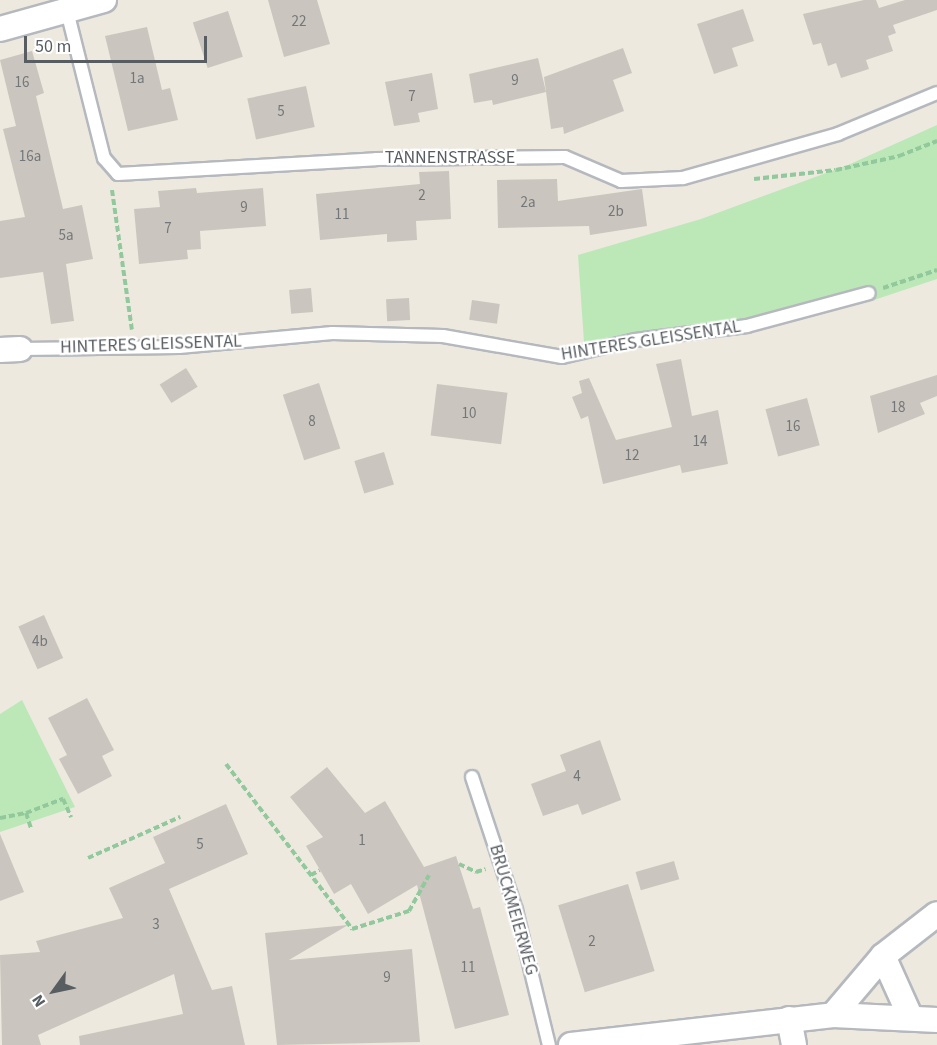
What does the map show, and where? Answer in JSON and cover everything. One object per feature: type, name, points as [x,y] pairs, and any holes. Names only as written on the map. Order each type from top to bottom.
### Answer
[{"type":"street","points":[[0,29],[104,0]]},
{"type":"street","points":[[833,1015],[883,956],[937,914]]},
{"type":"street","points":[[883,956],[910,1016]]},
{"type":"street","points":[[571,1045],[833,1015],[910,1016],[937,1020]]},
{"type":"street","points":[[789,1019],[794,1045]]},
{"type":"lane","name":"TANNENSTRASSE","points":[[67,10],[104,158],[118,174],[376,159],[565,157],[621,181],[683,178],[838,134],[937,93]]},
{"type":"lane","name":"HINTERES GLEISSENTAL","points":[[10,349],[135,349],[332,333],[443,336],[562,357],[635,340],[747,326],[868,293]]},
{"type":"lane","name":"BRUCKMEIERWEG","points":[[472,777],[501,864],[549,1045]]},
{"type":"path","points":[[750,179],[836,170],[899,156],[937,141]]},
{"type":"path","points":[[110,197],[135,349]]},
{"type":"path","points":[[868,293],[937,270]]},
{"type":"path","points":[[226,764],[352,929],[409,911],[429,874]]},
{"type":"path","points":[[0,818],[26,813],[63,799],[71,817]]},
{"type":"path","points":[[26,813],[31,828]]},
{"type":"path","points":[[88,858],[180,817]]},
{"type":"path","points":[[459,864],[476,873],[501,864]]},
{"type":"path","points":[[311,875],[320,870]]},
{"type":"green space","points":[[937,125],[937,279],[871,301],[864,288],[745,321],[584,342],[578,255],[701,219],[848,165]]},
{"type":"green space","points":[[22,700],[75,807],[0,832],[0,714]]},
{"type":"building","points":[[268,0],[317,0],[330,44],[284,57]]},
{"type":"building","points":[[864,0],[876,0],[879,8],[905,0],[937,0],[937,10],[893,25],[896,33],[888,36],[893,51],[866,60],[869,69],[841,78],[836,63],[828,66],[821,43],[813,45],[803,14]]},
{"type":"building","points":[[743,9],[754,41],[732,48],[738,66],[714,74],[697,24]]},
{"type":"building","points":[[228,11],[243,57],[208,68],[193,22]]},
{"type":"building","points":[[147,27],[162,90],[170,88],[178,120],[128,131],[105,36]]},
{"type":"building","points":[[623,48],[632,73],[613,80],[624,111],[564,134],[563,127],[551,129],[544,77]]},
{"type":"building","points":[[32,51],[44,93],[36,96],[63,209],[82,205],[93,259],[66,264],[74,321],[51,324],[43,272],[0,278],[0,221],[25,217],[3,129],[16,126],[0,60]]},
{"type":"building","points":[[538,58],[546,92],[493,105],[492,100],[474,103],[469,74]]},
{"type":"building","points":[[432,73],[438,109],[418,113],[420,122],[394,126],[385,82]]},
{"type":"building","points":[[306,86],[315,127],[256,140],[247,98]]},
{"type":"building","points":[[449,171],[451,219],[416,221],[417,240],[387,242],[387,234],[320,240],[316,194],[420,184],[419,172]]},
{"type":"building","points":[[557,179],[558,201],[642,189],[647,226],[590,235],[589,226],[498,228],[497,180]]},
{"type":"building","points":[[196,188],[197,193],[263,188],[266,226],[200,231],[201,249],[187,250],[188,259],[139,264],[134,209],[160,207],[158,191]]},
{"type":"building","points":[[311,288],[313,312],[291,314],[289,290]]},
{"type":"building","points":[[409,298],[410,320],[387,321],[386,299]]},
{"type":"building","points":[[472,300],[500,304],[497,324],[469,320]]},
{"type":"building","points":[[681,359],[692,416],[718,410],[728,464],[682,473],[680,465],[603,484],[588,416],[581,419],[572,397],[582,393],[579,381],[589,378],[616,440],[672,427],[656,364]]},
{"type":"building","points":[[186,368],[198,387],[171,403],[160,384]]},
{"type":"building","points":[[937,375],[937,396],[920,403],[925,414],[878,433],[870,396]]},
{"type":"building","points":[[319,383],[340,449],[304,460],[283,395]]},
{"type":"building","points":[[437,384],[507,393],[501,444],[431,436]]},
{"type":"building","points":[[807,398],[820,445],[778,456],[765,409]]},
{"type":"building","points":[[384,452],[394,485],[364,494],[354,461]]},
{"type":"building","points":[[44,615],[63,658],[38,669],[18,626]]},
{"type":"building","points":[[87,698],[114,750],[102,756],[112,776],[78,794],[59,759],[67,755],[48,718]]},
{"type":"building","points":[[600,740],[621,800],[582,815],[578,804],[543,816],[531,784],[566,771],[560,755]]},
{"type":"building","points":[[327,767],[365,813],[385,801],[424,867],[456,856],[473,909],[480,907],[509,1015],[455,1029],[417,885],[368,914],[351,884],[334,894],[306,846],[323,837],[290,797]]},
{"type":"building","points":[[226,804],[248,854],[169,889],[212,990],[232,986],[245,1045],[80,1045],[79,1036],[183,1014],[174,974],[38,1035],[41,1045],[2,1045],[0,955],[40,952],[36,941],[123,918],[109,888],[165,863],[153,837]]},
{"type":"building","points":[[0,834],[24,892],[0,901]]},
{"type":"building","points":[[674,861],[679,879],[641,890],[636,872]]},
{"type":"building","points":[[628,884],[655,971],[585,992],[558,905]]},
{"type":"building","points":[[348,925],[289,960],[412,949],[420,1042],[277,1045],[265,933]]}]
